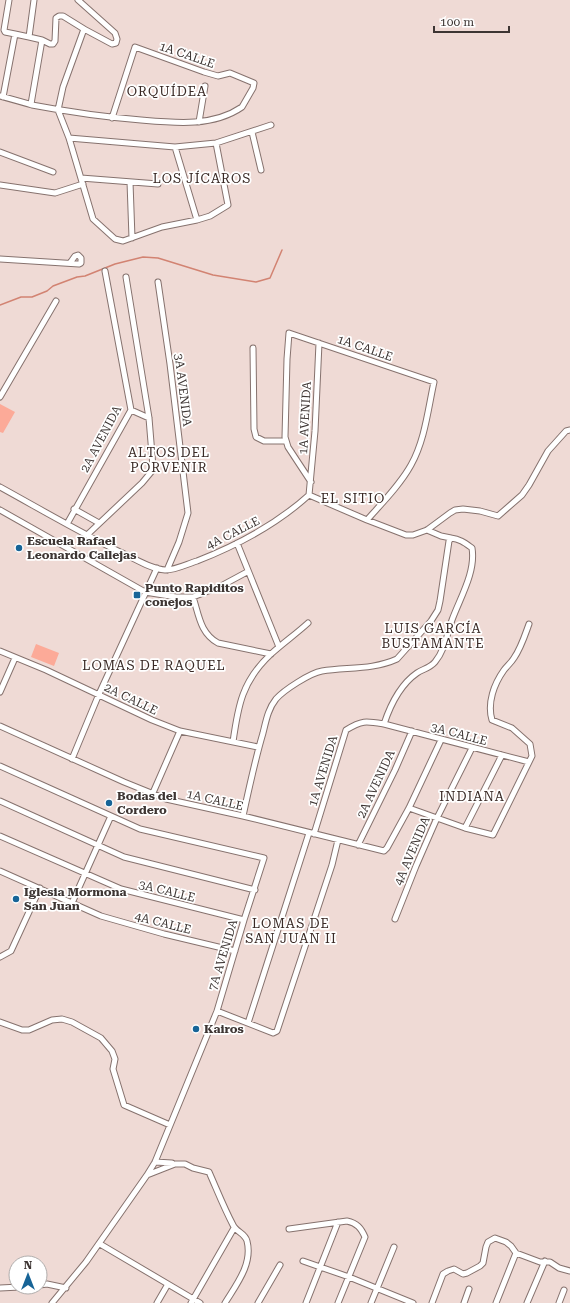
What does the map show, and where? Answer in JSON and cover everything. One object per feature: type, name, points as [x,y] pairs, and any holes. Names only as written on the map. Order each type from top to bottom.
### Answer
[{"type":"street","points":[[9,0],[4,30],[5,32],[42,40],[53,44],[55,41],[56,18],[63,16],[112,44],[116,43],[117,39],[114,33],[78,0]]},
{"type":"street","points":[[29,37],[34,0]]},
{"type":"street","points":[[84,29],[63,87],[58,110],[70,138],[93,219],[115,239],[122,241],[162,227],[197,220],[210,216],[228,205],[216,143]]},
{"type":"street","points":[[14,34],[2,96],[31,104],[58,110],[112,118],[172,123],[199,122],[205,86]]},
{"type":"street","points":[[31,104],[42,40]]},
{"type":"street","name":"1A CALLE","points":[[112,118],[135,47],[215,75],[230,73],[252,82],[254,85],[244,105],[240,109],[211,120],[199,122]]},
{"type":"street","points":[[70,138],[176,146],[216,143],[271,125]]},
{"type":"street","points":[[252,132],[261,170]]},
{"type":"street","points":[[176,146],[197,220]]},
{"type":"street","points":[[0,152],[53,172]]},
{"type":"street","points":[[81,178],[158,184]]},
{"type":"street","points":[[130,182],[132,238]]},
{"type":"street","points":[[0,186],[55,192],[83,184]]},
{"type":"street","points":[[0,259],[70,264]]},
{"type":"street","name":"2A AVENIDA","points":[[67,524],[74,509],[131,410],[105,271]]},
{"type":"street","points":[[0,487],[87,535],[152,471],[150,418],[126,277]]},
{"type":"street","name":"3A AVENIDA","points":[[158,282],[170,364],[188,513],[179,542],[167,570]]},
{"type":"street","points":[[0,397],[56,301]]},
{"type":"street","name":"1A CALLE","points":[[286,441],[287,359],[289,333],[434,382],[420,445],[411,465],[367,520]]},
{"type":"street","name":"1A AVENIDA","points":[[309,495],[315,431],[319,343]]},
{"type":"street","points":[[253,348],[254,429],[256,436],[264,442],[286,441],[288,447],[311,482]]},
{"type":"street","points":[[131,410],[150,418]]},
{"type":"street","points":[[309,495],[406,535],[413,535],[428,530],[455,510],[463,509],[480,511],[498,516],[522,495],[548,451],[566,431],[570,430]]},
{"type":"street","name":"4A CALLE","points":[[87,535],[157,568],[167,570],[218,553],[263,530],[283,517],[309,495]]},
{"type":"street","points":[[74,509],[99,523]]},
{"type":"street","points":[[0,510],[145,592],[176,597],[193,597],[221,586],[247,572]]},
{"type":"street","points":[[384,724],[393,702],[411,678],[430,667],[435,663],[440,655],[468,580],[473,553],[472,548],[460,539],[441,536],[428,530]]},
{"type":"street","points":[[243,816],[266,718],[277,699],[305,678],[321,671],[361,668],[390,662],[397,659],[432,621],[438,610],[449,541],[451,538]]},
{"type":"street","points":[[237,543],[247,572],[279,647]]},
{"type":"street","points":[[72,758],[99,694],[157,568]]},
{"type":"street","points":[[193,597],[205,632],[212,639],[218,643],[271,654]]},
{"type":"street","points":[[233,742],[237,713],[248,683],[258,667],[308,623]]},
{"type":"street","points":[[442,740],[409,808],[465,828],[493,835],[532,756],[530,744],[512,728],[493,722],[490,707],[491,695],[504,670],[514,658],[529,624]]},
{"type":"street","name":"2A CALLE","points":[[0,651],[99,694],[180,732],[258,747]]},
{"type":"street","points":[[0,692],[15,658]]},
{"type":"street","name":"1A AVENIDA","points":[[248,1022],[346,730],[354,725],[367,721],[384,724]]},
{"type":"street","name":"3A CALLE","points":[[384,724],[530,762]]},
{"type":"street","name":"1A CALLE","points":[[0,726],[152,795],[384,851],[409,808]]},
{"type":"street","name":"2A AVENIDA","points":[[358,845],[390,781],[412,731]]},
{"type":"street","points":[[152,795],[180,732]]},
{"type":"street","name":"4A AVENIDA","points":[[395,919],[437,818],[472,748]]},
{"type":"street","points":[[465,828],[502,755]]},
{"type":"street","points":[[0,766],[111,816],[72,903]]},
{"type":"street","points":[[0,801],[124,857],[255,890]]},
{"type":"street","name":"7A AVENIDA","points":[[52,1303],[66,1288],[100,1244],[155,1162],[217,1011],[264,858],[140,829],[111,816]]},
{"type":"street","name":"3A CALLE","points":[[0,836],[121,889],[244,920]]},
{"type":"street","points":[[217,1011],[273,1033],[277,1031],[332,865],[338,840]]},
{"type":"street","name":"4A CALLE","points":[[0,870],[101,916],[132,926],[235,950]]},
{"type":"street","points":[[0,957],[12,951],[40,888]]},
{"type":"street","points":[[0,1022],[22,1030],[29,1030],[52,1020],[62,1019],[72,1022],[101,1038],[116,1058],[113,1069],[124,1105],[170,1125]]},
{"type":"street","points":[[155,1162],[185,1164],[192,1168],[209,1172],[234,1228],[244,1236],[247,1241],[246,1264],[225,1303]]},
{"type":"street","points":[[147,1175],[175,1164]]},
{"type":"street","points":[[289,1229],[347,1221],[353,1222],[360,1227],[365,1237],[338,1303]]},
{"type":"street","points":[[306,1303],[338,1222]]},
{"type":"street","points":[[192,1301],[234,1228]]},
{"type":"street","points":[[432,1303],[443,1274],[448,1270],[454,1269],[463,1274],[480,1266],[483,1263],[486,1247],[491,1240],[496,1238],[512,1246],[516,1253],[540,1262],[550,1262],[559,1268],[570,1271]]},
{"type":"street","points":[[100,1244],[168,1284],[192,1301],[200,1303]]},
{"type":"street","points":[[371,1303],[394,1247]]},
{"type":"street","points":[[496,1303],[516,1253]]},
{"type":"street","points":[[303,1261],[377,1288],[402,1301],[413,1303]]},
{"type":"street","points":[[527,1303],[544,1261]]},
{"type":"street","points":[[258,1303],[280,1265]]},
{"type":"street","points":[[48,1284],[66,1288]]},
{"type":"street","points":[[157,1303],[168,1284]]},
{"type":"street","points":[[464,1303],[469,1289]]},
{"type":"street","points":[[559,1303],[564,1290]]},
{"type":"shaded area","points":[[0,404],[15,412],[3,433],[0,432]]},
{"type":"shaded area","points":[[36,644],[59,653],[54,666],[31,657]]},
{"type":"waterway","points":[[0,305],[21,297],[32,297],[47,291],[53,286],[77,277],[85,276],[115,264],[143,257],[158,258],[213,275],[256,282],[270,278],[282,250]]},
{"type":"place","name":"Escuela Rafael Leonardo Callejas","points":[[19,548]]},
{"type":"place","name":"Punto Rapiditos conejos","points":[[137,595]]},
{"type":"place","name":"Bodas del Cordero","points":[[109,803]]},
{"type":"place","name":"Iglesia Mormona San Juan","points":[[16,899]]},
{"type":"place","name":"Kairos","points":[[196,1029]]},
{"type":"district","name":"ORQUÍDEA","points":[[167,91]]},
{"type":"district","name":"LOS JÍCAROS","points":[[202,178]]},
{"type":"district","name":"ALTOS DEL PORVENIR","points":[[169,460]]},
{"type":"district","name":"EL SITIO","points":[[353,498]]},
{"type":"district","name":"LUIS GARCÍA BUSTAMANTE","points":[[433,636]]},
{"type":"district","name":"LOMAS DE RAQUEL","points":[[154,665]]},
{"type":"district","name":"INDIANA","points":[[472,796]]},
{"type":"district","name":"LOMAS DE SAN JUAN II","points":[[291,930]]}]
